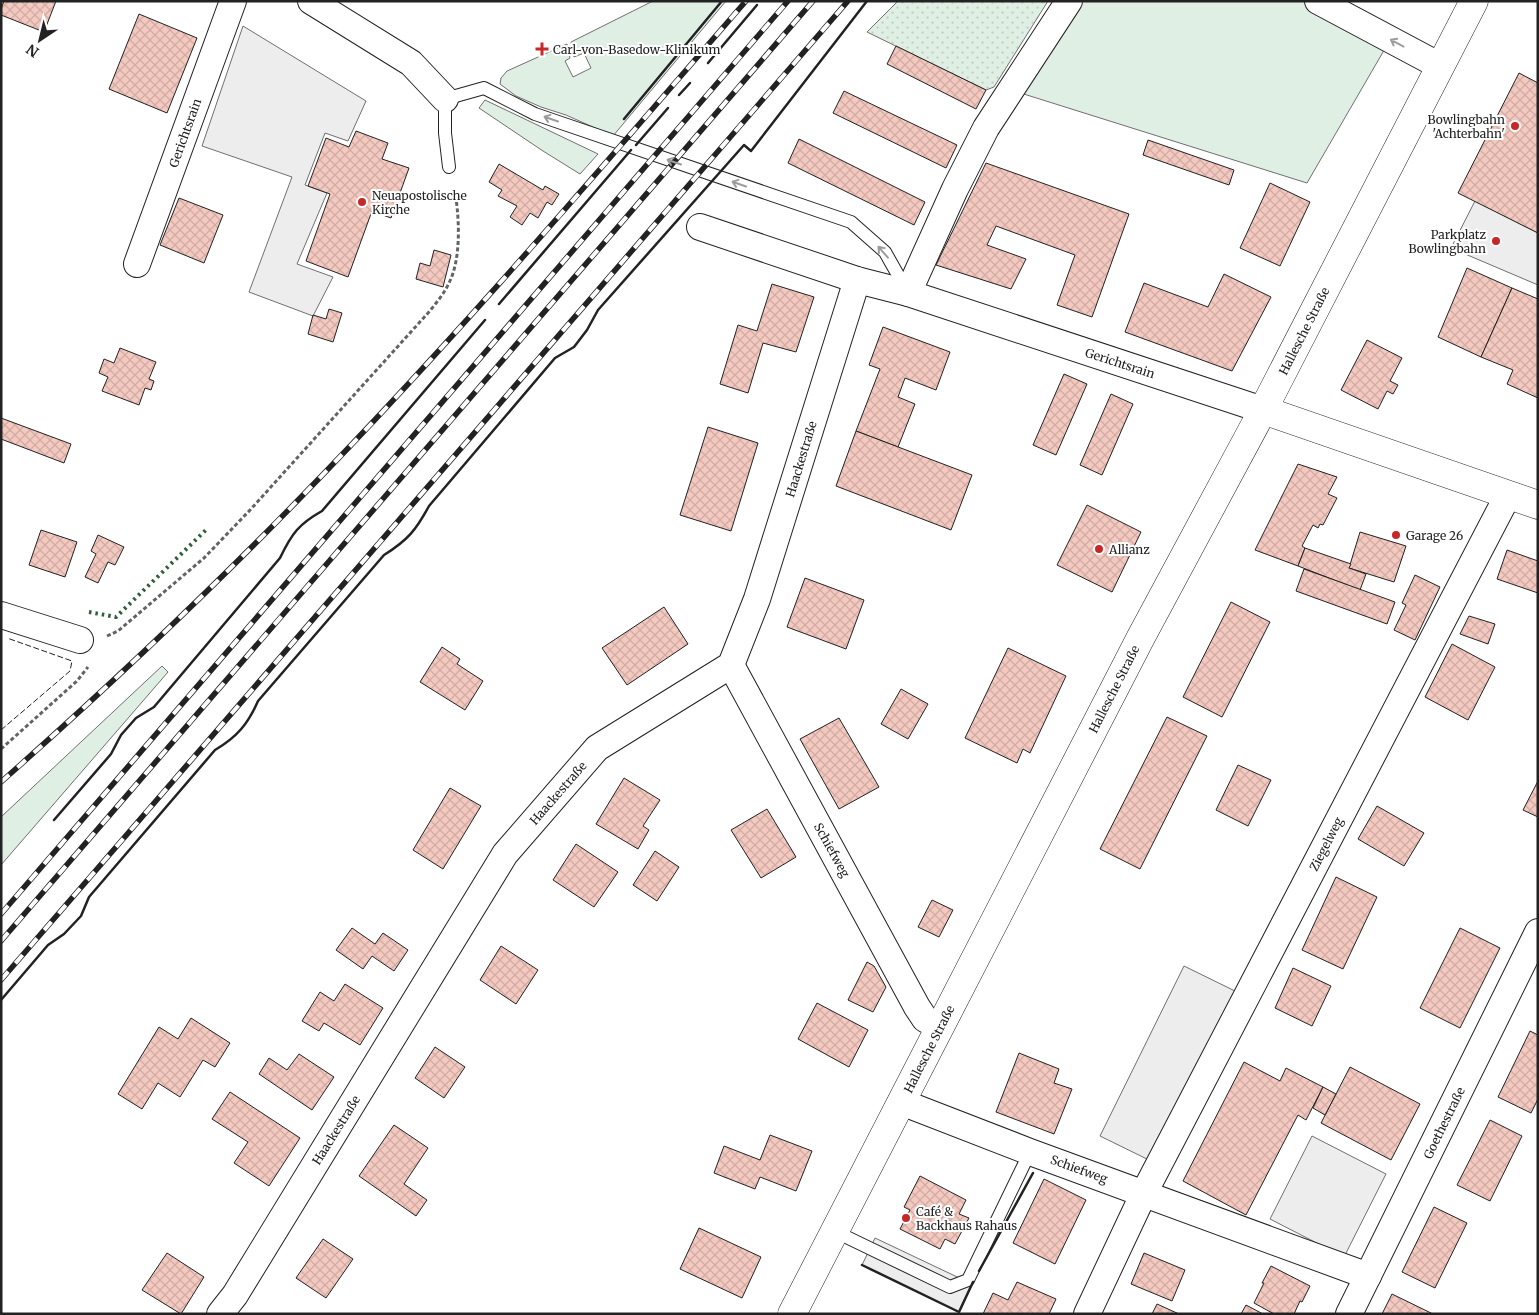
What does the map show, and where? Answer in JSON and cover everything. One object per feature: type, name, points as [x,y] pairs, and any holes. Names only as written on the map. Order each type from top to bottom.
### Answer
[{"type":"main road","name":"Hallesche Straße","points":[[792,1314],[1142,636],[1263,410],[1474,1]]},
{"type":"main road","name":"Gerichtsrain","points":[[1263,410],[1538,505]]},
{"type":"street","name":"Gerichtsrain","points":[[137,264],[233,1]]},
{"type":"street","points":[[310,1],[411,63],[445,98]]},
{"type":"street","points":[[908,294],[955,189],[986,128],[1069,1]]},
{"type":"street","points":[[1318,1],[1440,66]]},
{"type":"street","name":"Gerichtsrain","points":[[700,227],[857,280],[908,294],[1263,410]]},
{"type":"street","name":"Haackestraße","points":[[220,1314],[234,1295],[505,854],[597,748],[731,666],[757,599],[857,280]]},
{"type":"street","name":"Ziegelweg","points":[[1144,1193],[1508,494]]},
{"type":"street","points":[[1,614],[88,640]]},
{"type":"street","name":"Schiefweg","points":[[731,666],[916,1007],[925,1019],[940,1027]]},
{"type":"street","name":"Goethestraße","points":[[1349,1314],[1538,932]]},
{"type":"street","name":"Schiefweg","points":[[902,1102],[1030,1152],[1368,1276]]},
{"type":"street","points":[[1088,1314],[1144,1193]]},
{"type":"lane","points":[[449,166],[445,133],[445,98],[484,88],[535,114],[851,222],[885,252],[908,294]]},
{"type":"lane","points":[[834,1231],[950,1287],[968,1280],[1030,1152]]},
{"type":"path","points":[[1,749],[76,681],[92,662],[88,640],[118,631],[204,558],[251,509],[444,293],[454,272],[458,243],[457,201],[449,166]]},
{"type":"green space","points":[[653,1],[726,1],[613,136],[516,96],[500,84],[501,78],[507,71],[567,44],[570,58],[565,61],[573,77],[591,68],[584,53],[574,57],[571,42]]},
{"type":"green space","points":[[898,1],[1048,1],[994,87],[986,90],[867,32]]},
{"type":"green space","points":[[1069,1],[1318,1],[1390,40],[1307,183],[1011,90]]},
{"type":"green space","points":[[485,100],[598,154],[580,174],[479,108]]},
{"type":"green space","points":[[162,666],[168,672],[1,865],[1,817]]},
{"type":"shaded area","points":[[243,26],[366,101],[348,141],[325,133],[305,185],[327,193],[297,264],[333,277],[313,316],[249,292],[292,177],[202,146]]},
{"type":"shaded area","name":"Parkplatz Bowlingbahn","points":[[1475,201],[1538,233],[1538,285],[1451,248]]},
{"type":"shaded area","points":[[1184,966],[1235,991],[1151,1161],[1100,1136]]},
{"type":"shaded area","points":[[1312,1136],[1386,1174],[1344,1257],[1270,1219]]},
{"type":"shaded area","points":[[875,1238],[972,1284],[959,1312],[862,1265]]},
{"type":"building","points":[[4,1],[56,1],[44,32],[1,15]]},
{"type":"building","points":[[139,14],[197,38],[167,113],[109,89]]},
{"type":"building","points":[[896,46],[986,90],[976,109],[887,64]]},
{"type":"building","name":"Bowlingbahn 'Achterbahn'","points":[[1519,73],[1538,83],[1538,233],[1458,193]]},
{"type":"building","points":[[844,91],[957,145],[946,168],[833,113]]},
{"type":"building","name":"Neuapostolische Kirche","points":[[356,131],[388,143],[382,159],[409,168],[391,218],[372,211],[348,277],[306,261],[330,194],[308,186],[326,138],[349,147]]},
{"type":"building","points":[[799,139],[925,202],[914,225],[788,163]]},
{"type":"building","points":[[1148,140],[1234,170],[1229,185],[1143,155]]},
{"type":"building","points":[[986,163],[1129,214],[1092,317],[1057,305],[1075,255],[996,226],[987,245],[1026,259],[1011,289],[936,265]]},
{"type":"building","points":[[499,164],[543,190],[545,186],[559,194],[552,205],[547,202],[538,218],[530,213],[522,225],[510,217],[517,206],[498,196],[502,190],[489,182]]},
{"type":"building","points":[[1270,183],[1310,202],[1280,266],[1240,248]]},
{"type":"building","points":[[179,198],[223,215],[204,263],[160,245]]},
{"type":"building","points":[[434,250],[451,255],[443,287],[416,279],[420,263],[430,266]]},
{"type":"building","points":[[1467,268],[1512,288],[1481,357],[1438,337]]},
{"type":"building","points":[[1224,274],[1271,297],[1232,371],[1125,332],[1144,283],[1208,307]]},
{"type":"building","points":[[772,284],[814,297],[796,352],[763,343],[748,393],[720,384],[738,325],[757,331]]},
{"type":"building","points":[[1512,288],[1538,299],[1538,398],[1507,384],[1513,370],[1481,357]]},
{"type":"building","points":[[329,309],[342,313],[333,342],[308,334],[313,315],[326,319]]},
{"type":"building","points":[[883,327],[950,352],[936,390],[905,378],[898,397],[915,404],[898,447],[856,431],[880,369],[869,365]]},
{"type":"building","points":[[1367,340],[1402,358],[1390,381],[1398,385],[1393,394],[1387,391],[1378,409],[1341,390]]},
{"type":"building","points":[[120,348],[156,362],[149,379],[154,381],[151,390],[145,388],[139,405],[102,391],[108,377],[99,373],[104,359],[114,363]]},
{"type":"building","points":[[1064,374],[1087,384],[1056,455],[1033,445]]},
{"type":"building","points":[[1111,394],[1133,404],[1102,475],[1080,465]]},
{"type":"building","points":[[1,418],[71,444],[64,463],[1,439]]},
{"type":"building","points":[[708,427],[758,443],[731,531],[680,515]]},
{"type":"building","points":[[856,431],[972,475],[951,530],[836,486]]},
{"type":"building","points":[[1298,464],[1337,477],[1328,494],[1337,498],[1323,525],[1320,524],[1318,528],[1313,525],[1302,546],[1305,548],[1298,566],[1255,550]]},
{"type":"building","name":"Allianz","points":[[1087,505],[1141,532],[1112,592],[1057,565]]},
{"type":"building","points":[[41,530],[77,542],[65,577],[29,565]]},
{"type":"building","points":[[1360,532],[1406,546],[1394,582],[1349,568]]},
{"type":"building","points":[[98,535],[124,547],[115,565],[108,562],[98,583],[85,577],[96,554],[91,551]]},
{"type":"building","points":[[1305,548],[1351,564],[1349,568],[1366,574],[1360,590],[1298,566]]},
{"type":"building","points":[[1507,550],[1538,561],[1538,593],[1497,579]]},
{"type":"building","points":[[1304,569],[1395,602],[1387,624],[1296,591]]},
{"type":"building","points":[[1415,575],[1440,587],[1415,640],[1394,630],[1406,605],[1402,603]]},
{"type":"building","points":[[805,578],[864,600],[846,649],[787,627]]},
{"type":"building","points":[[1231,602],[1270,622],[1222,717],[1183,697]]},
{"type":"building","points":[[664,607],[688,644],[627,685],[602,648]]},
{"type":"building","points":[[1469,616],[1495,624],[1488,644],[1460,634]]},
{"type":"building","points":[[1452,644],[1495,667],[1468,720],[1425,697]]},
{"type":"building","points":[[442,647],[460,659],[457,664],[483,681],[465,710],[420,682]]},
{"type":"building","points":[[1008,648],[1066,676],[1030,753],[1023,749],[1017,763],[965,738]]},
{"type":"building","points":[[901,689],[928,704],[908,739],[881,724]]},
{"type":"building","points":[[1167,717],[1207,736],[1140,869],[1100,849]]},
{"type":"building","points":[[839,718],[879,787],[839,809],[800,739]]},
{"type":"building","points":[[1238,765],[1271,780],[1248,826],[1216,810]]},
{"type":"building","points":[[624,778],[660,800],[643,826],[649,830],[638,849],[596,824]]},
{"type":"building","points":[[1538,781],[1538,817],[1523,810]]},
{"type":"building","points":[[450,788],[481,806],[443,869],[413,850]]},
{"type":"building","points":[[1377,806],[1424,833],[1404,866],[1358,839]]},
{"type":"building","points":[[767,809],[796,857],[761,878],[731,830]]},
{"type":"building","points":[[576,844],[618,872],[594,907],[553,880]]},
{"type":"building","points":[[655,851],[679,867],[657,901],[633,885]]},
{"type":"building","points":[[1336,877],[1377,897],[1343,969],[1302,950]]},
{"type":"building","points":[[932,900],[953,910],[939,937],[918,927]]},
{"type":"building","points":[[352,928],[375,944],[383,933],[408,950],[394,971],[372,956],[363,969],[336,950]]},
{"type":"building","points":[[1460,928],[1500,948],[1460,1028],[1420,1008]]},
{"type":"building","points":[[501,946],[538,970],[516,1004],[480,980]]},
{"type":"building","points":[[867,962],[874,966],[886,987],[873,1012],[848,1000]]},
{"type":"building","points":[[1293,968],[1331,986],[1312,1026],[1275,1008]]},
{"type":"building","points":[[345,984],[383,1008],[360,1045],[324,1023],[319,1031],[302,1021],[320,992],[334,1001]]},
{"type":"building","points":[[817,1003],[868,1030],[849,1067],[798,1039]]},
{"type":"building","points":[[191,1018],[230,1043],[215,1067],[203,1060],[180,1097],[158,1083],[142,1109],[118,1094],[159,1027],[178,1039]]},
{"type":"building","points":[[1530,1031],[1538,1035],[1538,1099],[1531,1113],[1498,1097]]},
{"type":"building","points":[[435,1047],[465,1067],[444,1098],[415,1078]]},
{"type":"building","points":[[1019,1053],[1059,1069],[1054,1083],[1072,1089],[1054,1134],[996,1112]]},
{"type":"building","points":[[299,1054],[334,1077],[312,1110],[259,1074],[269,1058],[287,1070]]},
{"type":"building","points":[[1244,1062],[1280,1081],[1286,1068],[1323,1087],[1306,1120],[1298,1115],[1246,1215],[1183,1181]]},
{"type":"building","points":[[1350,1067],[1420,1104],[1391,1160],[1321,1123]]},
{"type":"building","points":[[1323,1087],[1336,1094],[1325,1115],[1313,1108]]},
{"type":"building","points":[[230,1092],[300,1138],[269,1186],[234,1163],[248,1142],[212,1119]]},
{"type":"building","points":[[1490,1120],[1522,1136],[1490,1201],[1457,1185]]},
{"type":"building","points":[[394,1125],[428,1148],[404,1184],[427,1200],[416,1216],[359,1176]]},
{"type":"building","points":[[770,1135],[812,1151],[796,1191],[760,1177],[755,1189],[714,1173],[724,1146],[760,1160]]},
{"type":"building","points":[[920,1176],[966,1200],[959,1214],[969,1218],[955,1244],[945,1239],[940,1249],[900,1229],[910,1210],[904,1207]]},
{"type":"building","points":[[1044,1179],[1086,1200],[1055,1264],[1013,1243]]},
{"type":"building","points":[[1434,1207],[1467,1223],[1435,1288],[1402,1272]]},
{"type":"building","points":[[699,1228],[761,1257],[742,1298],[680,1269]]},
{"type":"building","points":[[323,1239],[353,1259],[326,1298],[296,1278]]},
{"type":"building","points":[[167,1253],[204,1277],[181,1314],[142,1290]]},
{"type":"building","points":[[1144,1253],[1185,1270],[1172,1301],[1131,1284]]},
{"type":"building","points":[[1271,1266],[1310,1286],[1294,1314],[1274,1314],[1254,1303]]},
{"type":"building","points":[[1017,1282],[1056,1299],[1049,1314],[983,1314],[993,1293],[1008,1300]]},
{"type":"building","points":[[1392,1294],[1433,1314],[1382,1314]]},
{"type":"building","points":[[1157,1304],[1179,1314],[1152,1314]]},
{"type":"building","points":[[1246,1305],[1263,1314],[1241,1314]]},
{"type":"railway","points":[[1,782],[193,605],[361,434],[473,313],[746,1]]},
{"type":"railway","points":[[1,914],[788,1]]},
{"type":"railway","points":[[1,941],[813,1]]},
{"type":"railway","points":[[1,980],[848,1]]},
{"type":"hedge","points":[[89,612],[116,617],[208,528]]},
{"type":"fence","points":[[1,730],[70,671],[72,661],[7,638]]},
{"type":"wall","points":[[624,119],[722,1]]},
{"type":"wall","points":[[1,1000],[48,945],[64,934],[81,916],[89,897],[215,750],[230,740],[241,729],[258,701],[384,555],[411,534],[429,506],[555,358],[574,347],[587,330],[598,310],[744,145],[751,151],[867,1]]},
{"type":"wall","points":[[708,63],[757,5]]},
{"type":"wall","points":[[679,95],[690,83]]},
{"type":"wall","points":[[636,145],[668,108]]},
{"type":"wall","points":[[499,304],[631,150]]},
{"type":"wall","points":[[54,820],[111,754],[121,735],[136,718],[154,707],[280,558],[297,530],[307,520],[322,511],[485,320]]},
{"type":"wall","points":[[979,1271],[1033,1173]]},
{"type":"wall","points":[[862,1265],[959,1312],[973,1282]]},
{"type":"place","name":"Carl-von-Basedow-Klinikum","points":[[542,49]]},
{"type":"place","name":"Bowlingbahn 'Achterbahn'","points":[[1515,126]]},
{"type":"place","name":"Neuapostolische Kirche","points":[[362,202]]},
{"type":"place","name":"Parkplatz Bowlingbahn","points":[[1496,241]]},
{"type":"place","name":"Garage 26","points":[[1396,535]]},
{"type":"place","name":"Allianz","points":[[1099,549]]},
{"type":"place","name":"Café & Backhaus Rahaus","points":[[906,1218]]}]
